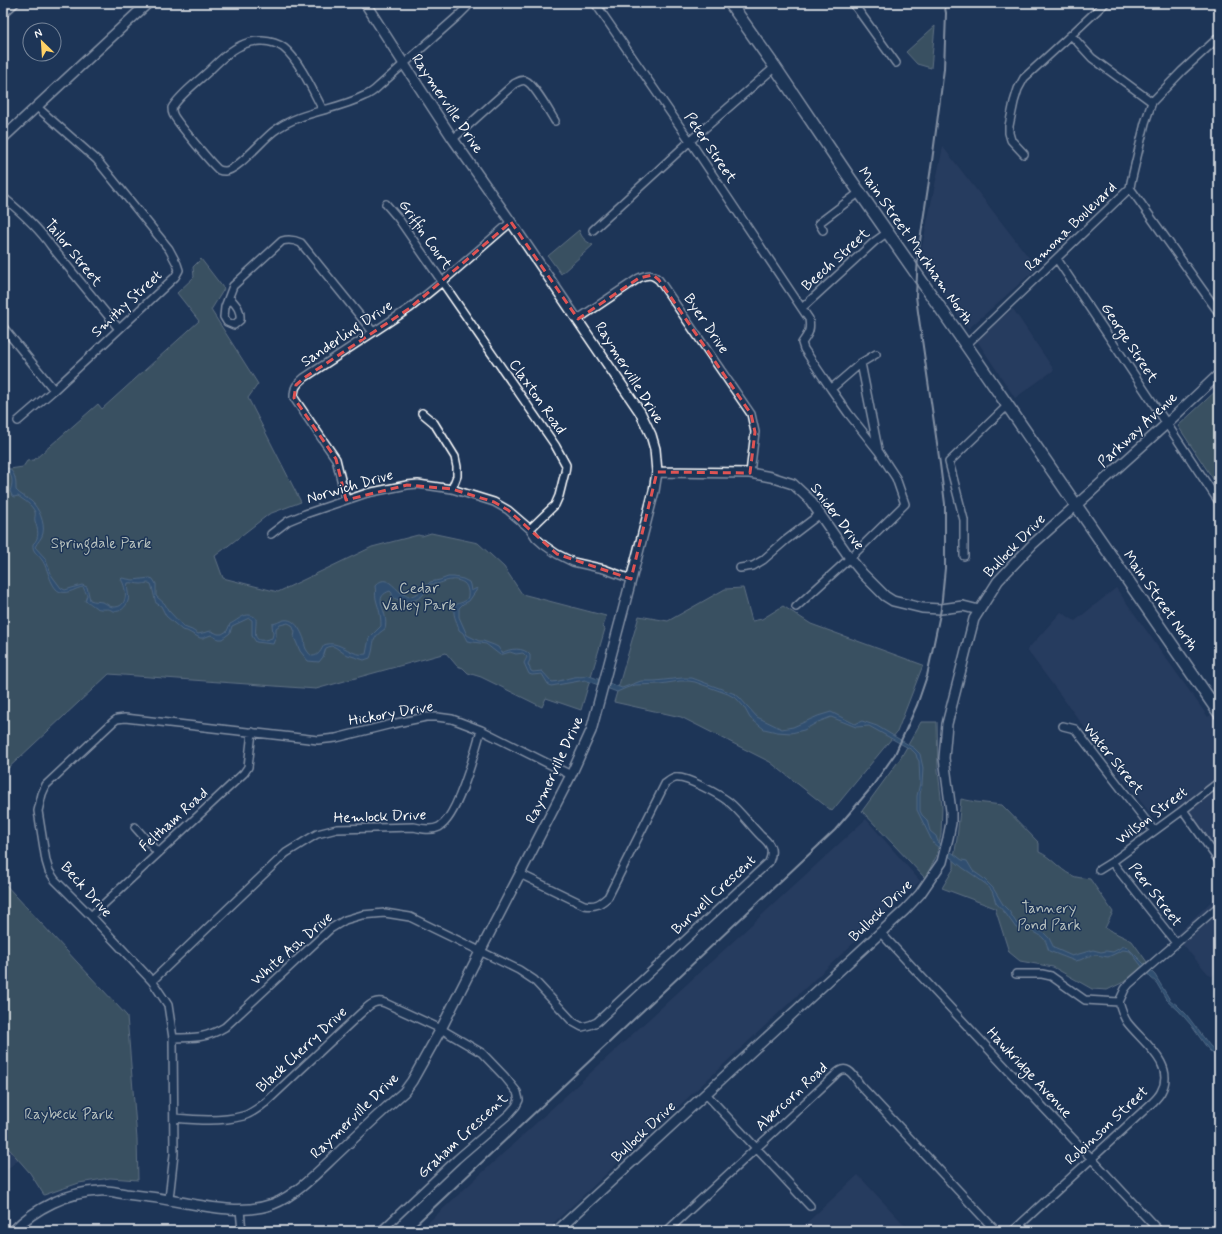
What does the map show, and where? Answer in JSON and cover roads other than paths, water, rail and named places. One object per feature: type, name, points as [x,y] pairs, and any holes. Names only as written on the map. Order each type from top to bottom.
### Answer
[{"type":"main road","name":"Main Street Markham North","points":[[734,4],[916,275],[966,345],[1076,506]]},
{"type":"main road","name":"Main Street North","points":[[1076,506],[1219,713]]},
{"type":"street","points":[[3,14],[15,3]]},
{"type":"street","points":[[3,138],[148,3]]},
{"type":"street","name":"Raymerville Drive","points":[[20,1229],[30,1216],[56,1201],[82,1193],[100,1191],[169,1199],[210,1207],[240,1210],[274,1204],[302,1186],[404,1092],[412,1081],[441,1029],[571,775],[591,731],[603,690],[613,646],[654,491],[657,472],[655,449],[651,435],[640,412],[578,319],[453,139],[365,3]]},
{"type":"street","points":[[323,110],[310,84],[290,54],[282,47],[262,41],[251,42],[239,46],[179,98],[172,108],[173,115],[187,134],[218,170],[227,172],[240,164],[252,150],[274,130],[296,119],[345,104],[365,96],[380,86],[459,15],[467,7],[468,3]]},
{"type":"street","name":"Peter Street","points":[[595,3],[690,140],[809,319],[809,332],[802,343],[809,357],[831,388]]},
{"type":"street","points":[[853,3],[896,63]]},
{"type":"street","points":[[1024,154],[1011,140],[1009,133],[1009,126],[1018,89],[1024,78],[1105,3]]},
{"type":"street","points":[[1071,34],[1092,58],[1152,102]]},
{"type":"street","name":"Ramona Boulevard","points":[[966,345],[1130,188],[1145,123],[1152,102],[1182,71],[1219,37]]},
{"type":"street","points":[[594,230],[690,140],[775,67]]},
{"type":"street","points":[[453,139],[514,84],[520,81],[530,83],[554,122]]},
{"type":"street","name":"Smithy Street","points":[[18,421],[54,390],[175,277],[179,270],[169,249],[97,160],[37,107]]},
{"type":"street","points":[[1130,188],[1219,313]]},
{"type":"street","points":[[823,230],[819,223],[860,192]]},
{"type":"street","name":"Tailor Street","points":[[3,197],[42,233],[119,329]]},
{"type":"street","name":"Griffin Court","points":[[386,204],[398,218],[442,282]]},
{"type":"street","name":"Sanderling Drive","points":[[346,500],[336,460],[294,398],[294,390],[296,385],[304,378],[410,308],[511,222]]},
{"type":"street","name":"Beech Street","points":[[802,308],[874,242],[888,232]]},
{"type":"street","points":[[229,297],[233,286],[282,240],[288,239],[297,241],[302,243],[373,332]]},
{"type":"street","name":"George Street","points":[[1057,258],[1219,502]]},
{"type":"street","name":"Byer Drive","points":[[578,319],[639,278],[646,275],[652,275],[659,280],[751,414],[754,432],[750,474]]},
{"type":"street","name":"Claxton Road","points":[[442,282],[555,445],[566,465],[564,478],[555,506],[530,529]]},
{"type":"street","points":[[3,327],[54,390]]},
{"type":"street","points":[[796,607],[850,558],[905,504],[896,478],[879,452],[848,413],[831,388],[861,363],[876,354]]},
{"type":"street","points":[[861,363],[879,452]]},
{"type":"street","name":"Parkway Avenue","points":[[1076,506],[1219,374]]},
{"type":"street","points":[[964,556],[964,520],[949,462],[1007,406]]},
{"type":"street","points":[[422,413],[434,423],[456,457],[457,476],[452,489]]},
{"type":"street","name":"Snider Drive","points":[[657,472],[750,474],[771,477],[793,484],[810,500],[850,558],[870,582],[893,602],[922,608],[941,609],[963,606],[979,610]]},
{"type":"street","name":"Norwich Drive","points":[[271,534],[288,521],[346,500],[367,493],[418,484],[452,489],[494,502],[508,510],[530,529],[536,538],[557,554],[573,562],[631,579]]},
{"type":"street","name":"Bullock Drive","points":[[557,1231],[905,910],[920,894],[942,862],[951,823],[951,811],[944,758],[947,724],[974,619],[998,581],[1006,572],[1033,544],[1076,506]]},
{"type":"street","points":[[740,568],[753,566],[763,560],[820,514]]},
{"type":"street","name":"Hickory Drive","points":[[252,732],[297,737],[309,740],[327,740],[392,724],[426,718],[437,717],[452,719],[481,730],[571,775]]},
{"type":"street","name":"Beck Drive","points":[[169,1199],[174,1154],[174,1118],[173,1038],[168,1005],[152,981],[55,880],[49,871],[46,861],[38,811],[46,785],[117,719],[137,718],[252,732]]},
{"type":"street","name":"Water Street","points":[[1063,726],[1075,729],[1154,831]]},
{"type":"street","name":"Hemlock Drive","points":[[152,981],[286,853],[317,834],[337,829],[401,827],[431,829],[440,826],[451,812],[461,792],[481,730]]},
{"type":"street","name":"Feltham Road","points":[[91,916],[244,773],[248,767],[252,732]]},
{"type":"street","name":"Burwell Crescent","points":[[480,952],[502,961],[526,974],[544,989],[573,1022],[582,1026],[590,1025],[597,1022],[769,862],[772,855],[772,848],[729,802],[690,781],[673,778],[665,784],[608,897],[600,904],[592,906],[584,905],[520,874]]},
{"type":"street","name":"Wilson Street","points":[[1099,870],[1184,810],[1219,782]]},
{"type":"street","points":[[1184,810],[1219,861]]},
{"type":"street","points":[[135,827],[158,853]]},
{"type":"street","name":"Peer Street","points":[[1112,862],[1176,943]]},
{"type":"street","points":[[1016,974],[1042,974],[1051,976],[1085,1000],[1119,1002],[1129,984],[1219,906]]},
{"type":"street","name":"White Ash Drive","points":[[173,1038],[205,1036],[220,1030],[330,929],[345,920],[354,917],[385,913],[410,917],[480,952]]},
{"type":"street","name":"Hawkridge Avenue","points":[[880,932],[1159,1231]]},
{"type":"street","name":"Black Cherry Drive","points":[[174,1118],[215,1120],[244,1116],[250,1113],[265,1103],[361,1013],[376,1001],[385,1003],[441,1029]]},
{"type":"street","name":"Robinson Street","points":[[1013,1231],[1153,1102],[1161,1092],[1165,1075],[1163,1067],[1158,1058],[1126,1021],[1119,1002]]},
{"type":"street","name":"Graham Crescent","points":[[381,1231],[457,1159],[509,1114],[519,1100],[517,1092],[482,1052],[441,1029]]},
{"type":"street","name":"Abercorn Road","points":[[669,1230],[838,1071],[846,1070],[852,1073],[860,1085],[996,1231]]},
{"type":"street","points":[[706,1094],[810,1206]]},
{"type":"street","points":[[240,1210],[242,1231]]},
{"type":"railway","points":[[409,1231],[835,830],[871,788],[895,754],[917,705],[927,676],[941,609],[945,568],[945,504],[916,296],[918,254],[944,69],[946,13],[944,3]]},
{"type":"park label","name":"Springdale Park","points":[[101,544]]},
{"type":"park label","name":"Cedar Valley Park","points":[[419,598]]},
{"type":"park label","name":"Tannery Pond Park","points":[[1049,918]]},
{"type":"park label","name":"Raybeck Park","points":[[69,1115]]}]
